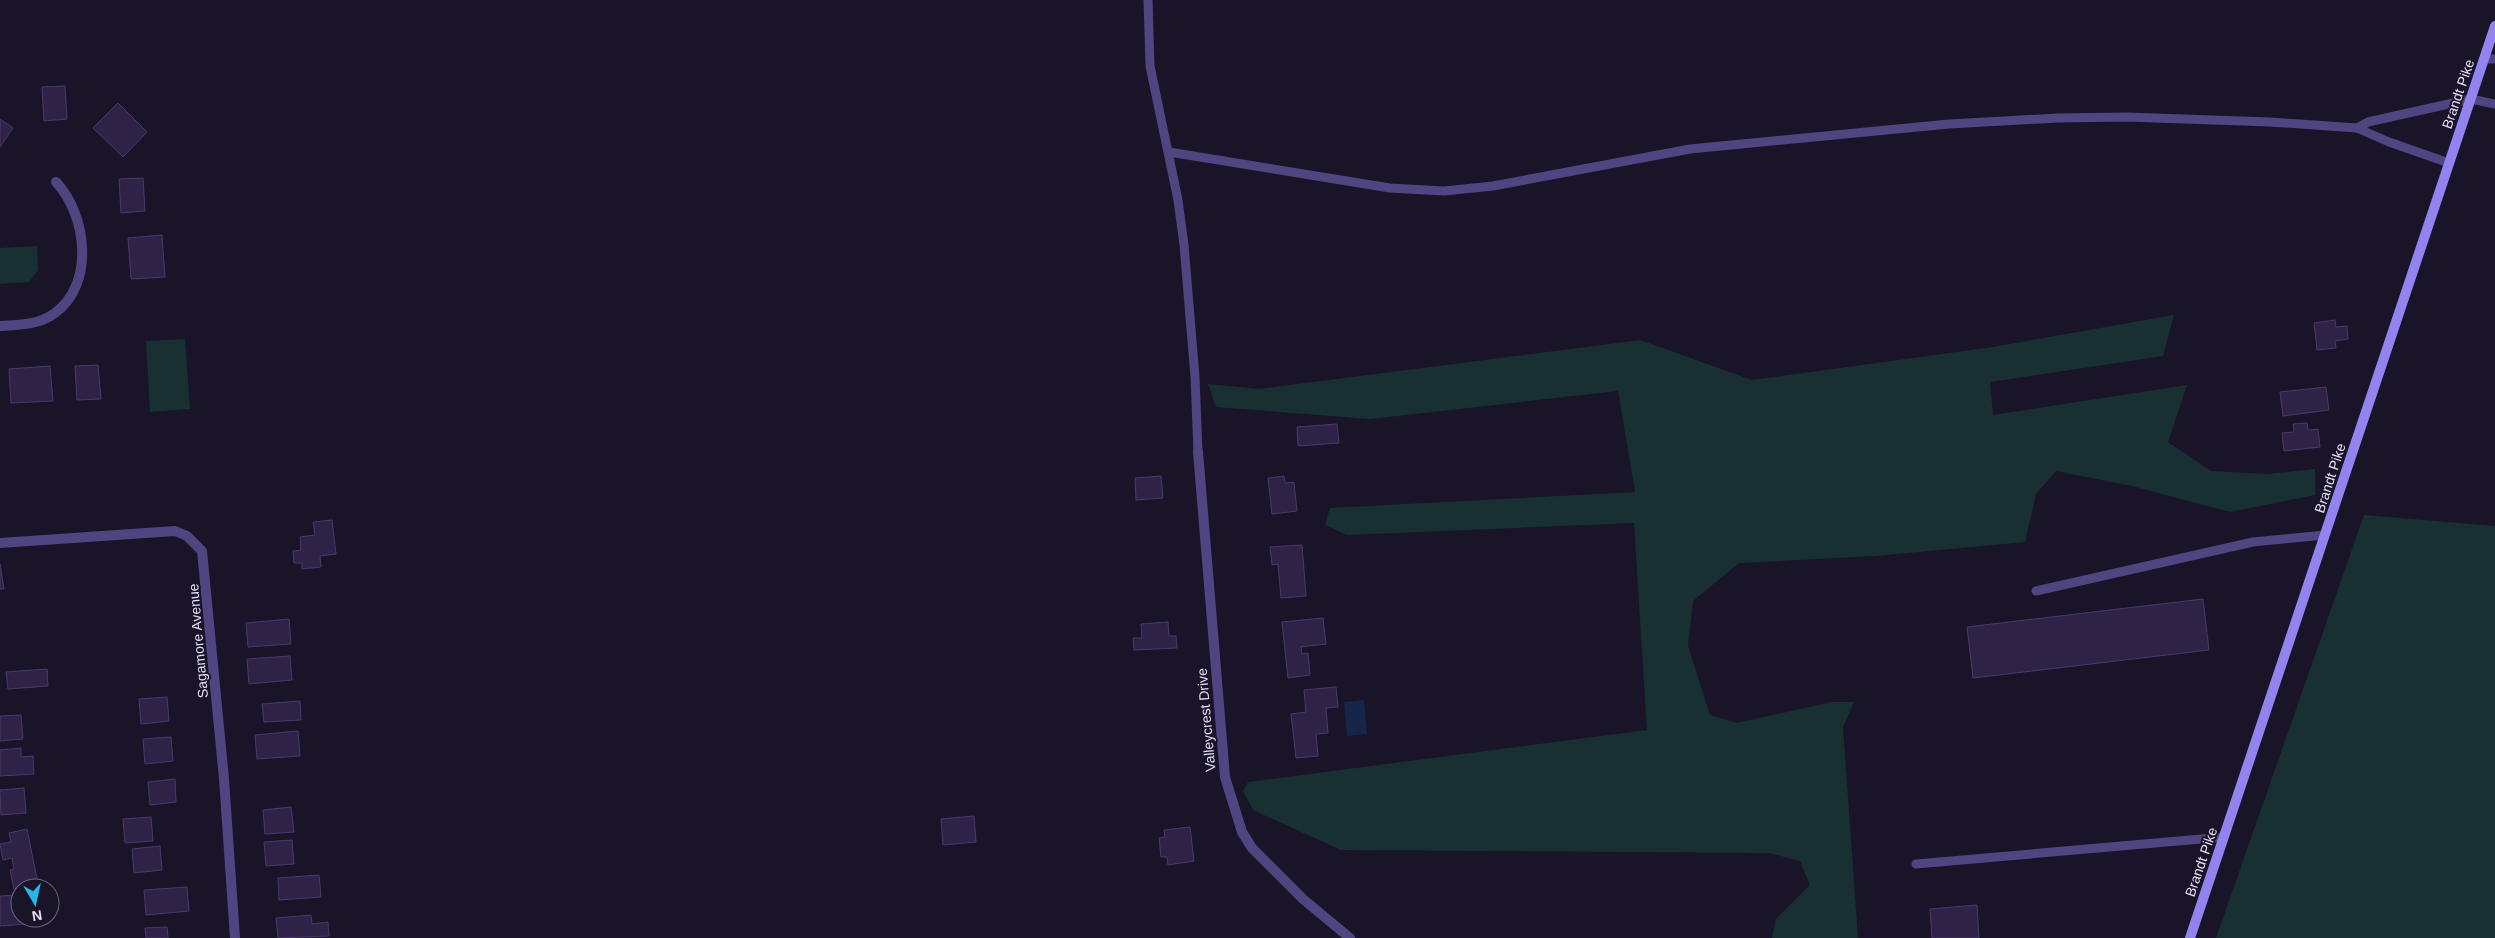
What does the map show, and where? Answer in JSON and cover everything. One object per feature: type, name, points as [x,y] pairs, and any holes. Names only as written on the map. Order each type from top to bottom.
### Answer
[{"type":"main road","name":"Brandt Pike","points":[[2190,938],[2449,163],[2471,99],[2490,59],[2495,26]]},
{"type":"street","points":[[0,326],[26,324],[54,314],[65,304],[78,283],[82,254],[75,210],[68,195],[56,182]]},
{"type":"street","name":"Valleycrest Drive","points":[[1198,452],[1225,777],[1242,832],[1252,848],[1303,899],[1350,938]]},
{"type":"street","name":"Sagamore Avenue","points":[[0,543],[175,531],[187,536],[202,551],[223,769],[235,938]]},
{"type":"lane","points":[[1148,0],[1150,66],[1169,152],[1184,245],[1195,377],[1198,452]]},
{"type":"lane","points":[[2357,128],[2368,122],[2471,99],[2495,104]]},
{"type":"lane","points":[[1169,152],[1390,188],[1444,191],[1493,186],[1690,149],[1949,124],[2058,118],[2127,117],[2270,122],[2357,128],[2389,142],[2449,163]]},
{"type":"lane","points":[[2036,591],[2253,542],[2325,536]]},
{"type":"lane","points":[[1916,864],[2224,837]]},
{"type":"green space","points":[[37,246],[38,270],[29,282],[0,284],[0,248]]},
{"type":"green space","points":[[2174,315],[2163,356],[1990,382],[1993,415],[2187,385],[2168,442],[2211,471],[2268,474],[2315,469],[2315,495],[2230,512],[2132,486],[2056,471],[2036,494],[2025,542],[1876,556],[1739,563],[1693,601],[1688,646],[1710,715],[1737,723],[1832,702],[1854,702],[1843,727],[1858,938],[1772,938],[1776,919],[1810,885],[1800,861],[1769,853],[1341,850],[1253,810],[1243,791],[1248,782],[1647,730],[1634,523],[1347,535],[1325,525],[1330,508],[1635,492],[1618,391],[1370,419],[1216,407],[1208,384],[1259,389],[1640,340],[1752,380],[1993,347]]},
{"type":"green space","points":[[185,339],[190,409],[150,412],[146,341]]},
{"type":"green space","points":[[2364,515],[2495,526],[2495,938],[2216,938]]},
{"type":"water","points":[[1364,700],[1367,734],[1347,736],[1344,702]]},
{"type":"building","points":[[65,86],[67,119],[44,121],[42,87]]},
{"type":"building","points":[[118,103],[147,132],[123,157],[93,128]]},
{"type":"building","points":[[0,119],[13,128],[0,147]]},
{"type":"building","points":[[143,178],[145,211],[121,213],[119,179]]},
{"type":"building","points":[[162,235],[165,277],[131,279],[128,238]]},
{"type":"building","points":[[2335,320],[2336,327],[2347,326],[2348,339],[2335,341],[2336,348],[2317,350],[2314,323]]},
{"type":"building","points":[[98,365],[101,399],[77,400],[75,366]]},
{"type":"building","points":[[50,366],[53,401],[11,403],[9,369]]},
{"type":"building","points":[[2326,387],[2329,410],[2283,416],[2280,392]]},
{"type":"building","points":[[2307,423],[2308,430],[2318,429],[2320,447],[2284,451],[2282,433],[2294,432],[2293,424]]},
{"type":"building","points":[[1337,424],[1339,443],[1298,446],[1297,427]]},
{"type":"building","points":[[1161,476],[1163,498],[1136,500],[1135,478]]},
{"type":"building","points":[[1284,476],[1285,483],[1294,482],[1297,511],[1272,514],[1268,478]]},
{"type":"building","points":[[332,520],[336,554],[320,556],[321,567],[302,569],[302,563],[294,563],[293,551],[301,550],[300,537],[315,535],[313,522]]},
{"type":"building","points":[[1302,545],[1306,596],[1281,598],[1278,564],[1272,565],[1270,547]]},
{"type":"building","points":[[0,564],[4,589],[0,589]]},
{"type":"building","points":[[2203,599],[2209,650],[1973,678],[1967,627]]},
{"type":"building","points":[[1323,618],[1326,644],[1301,647],[1302,654],[1308,653],[1310,675],[1288,678],[1282,622]]},
{"type":"building","points":[[289,619],[291,644],[248,647],[246,623]]},
{"type":"building","points":[[1168,622],[1169,636],[1176,636],[1177,648],[1134,650],[1133,638],[1142,638],[1141,624]]},
{"type":"building","points":[[290,656],[292,680],[249,684],[247,659]]},
{"type":"building","points":[[47,669],[48,686],[8,689],[6,672]]},
{"type":"building","points":[[1336,687],[1338,707],[1326,708],[1328,733],[1316,734],[1318,756],[1296,758],[1291,714],[1306,712],[1304,690]]},
{"type":"building","points":[[167,697],[169,721],[141,724],[139,699]]},
{"type":"building","points":[[300,701],[301,720],[264,722],[262,704]]},
{"type":"building","points":[[21,715],[23,739],[0,741],[0,716]]},
{"type":"building","points":[[298,731],[300,756],[257,759],[255,735]]},
{"type":"building","points":[[171,737],[173,761],[145,764],[143,739]]},
{"type":"building","points":[[21,748],[21,757],[33,756],[34,774],[0,776],[0,750]]},
{"type":"building","points":[[175,779],[176,802],[150,805],[148,782]]},
{"type":"building","points":[[24,788],[26,813],[1,815],[0,790]]},
{"type":"building","points":[[291,807],[294,832],[265,834],[263,810]]},
{"type":"building","points":[[974,816],[976,842],[943,845],[941,819]]},
{"type":"building","points":[[151,817],[153,841],[125,843],[123,819]]},
{"type":"building","points":[[1190,827],[1194,861],[1168,865],[1167,857],[1161,857],[1159,838],[1165,837],[1164,830]]},
{"type":"building","points":[[27,829],[37,878],[12,878],[10,870],[14,869],[12,858],[3,860],[0,844],[11,842],[9,833]]},
{"type":"building","points":[[292,840],[294,864],[266,866],[264,842]]},
{"type":"building","points":[[160,846],[162,870],[134,873],[132,849]]},
{"type":"building","points":[[319,875],[321,897],[279,900],[278,878]]},
{"type":"building","points":[[187,887],[189,911],[146,915],[144,890]]},
{"type":"building","points":[[10,895],[10,925],[0,926],[0,896]]},
{"type":"building","points":[[1977,905],[1979,938],[1932,938],[1930,909]]},
{"type":"building","points":[[311,915],[312,924],[328,922],[329,936],[278,938],[276,918]]},
{"type":"building","points":[[167,927],[168,938],[146,938],[145,928]]}]
